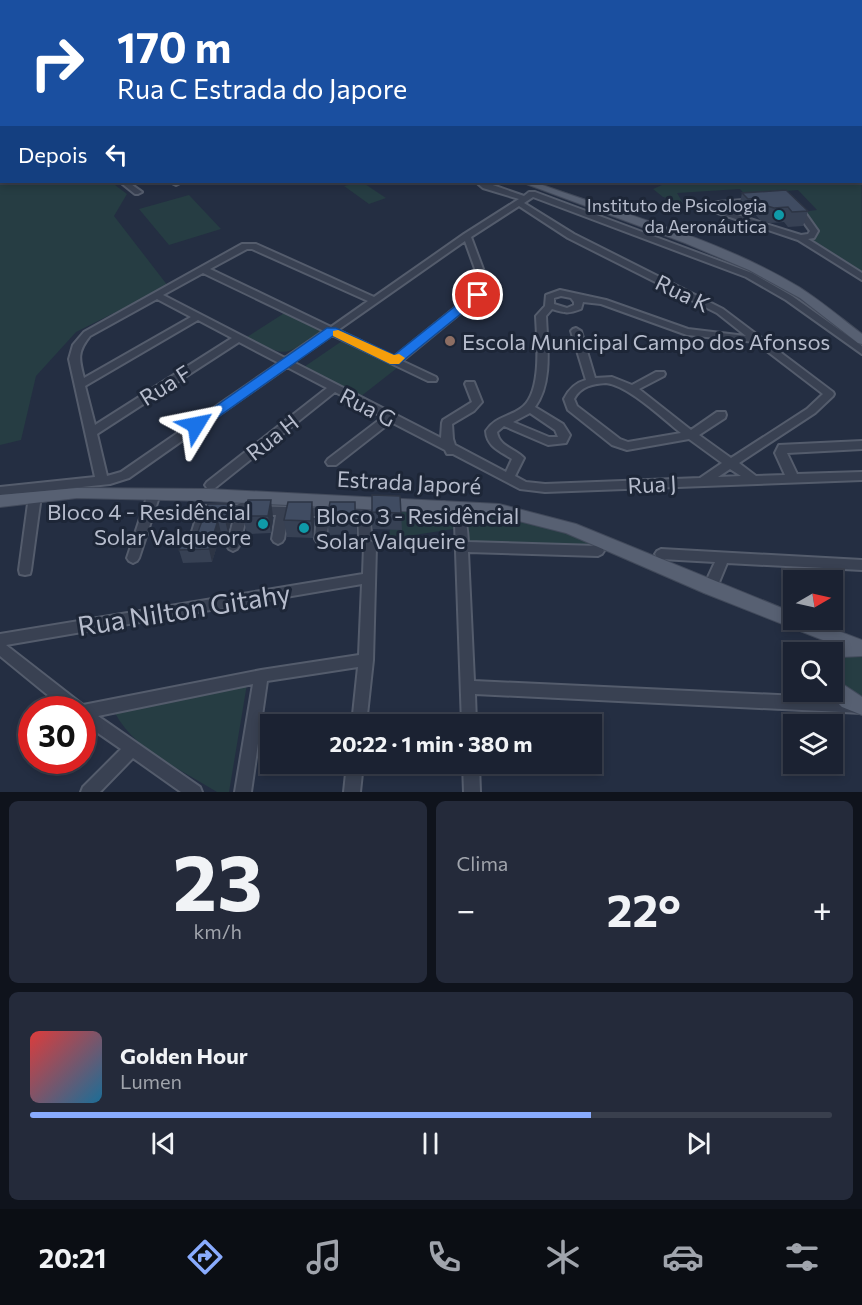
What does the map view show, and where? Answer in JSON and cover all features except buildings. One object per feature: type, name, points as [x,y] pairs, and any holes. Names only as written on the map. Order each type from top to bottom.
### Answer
[{"type":"main road","points":[[529,183],[723,256],[769,276],[807,298],[862,340]]},
{"type":"main road","name":"Estrada Japoré","points":[[0,501],[77,493],[154,494],[244,503],[442,506],[488,509],[529,516],[570,528],[710,588],[862,649]]},
{"type":"main road","points":[[843,649],[862,649]]},
{"type":"main road","points":[[843,695],[849,701],[862,706]]},
{"type":"street","points":[[125,183],[138,192]]},
{"type":"street","points":[[484,183],[511,191]]},
{"type":"street","points":[[493,183],[525,198],[739,271],[789,297],[862,351]]},
{"type":"street","points":[[0,491],[102,481],[125,475],[525,198]]},
{"type":"street","name":"Rua K","points":[[525,198],[571,236],[732,319],[823,387],[829,397],[703,481]]},
{"type":"street","points":[[788,198],[814,231],[811,236],[801,238]]},
{"type":"street","points":[[766,200],[701,206],[801,238],[862,277]]},
{"type":"street","points":[[395,361],[483,290],[482,277],[467,236]]},
{"type":"street","points":[[102,481],[74,359],[82,339],[241,247],[253,246],[376,301]]},
{"type":"street","points":[[202,269],[432,379]]},
{"type":"street","points":[[550,306],[548,302],[553,294],[567,293],[577,298],[603,302],[675,329],[760,340]]},
{"type":"street","name":"Rua G","points":[[156,295],[451,451]]},
{"type":"street","points":[[550,306],[561,310],[574,309],[580,303],[577,298]]},
{"type":"street","points":[[507,479],[518,458],[496,445],[490,436],[493,428],[529,408],[540,379],[541,316],[550,306]]},
{"type":"street","points":[[80,385],[197,317]]},
{"type":"street","points":[[729,337],[732,319]]},
{"type":"street","points":[[576,331],[591,381]]},
{"type":"street","name":"Rua F","points":[[91,432],[238,339]]},
{"type":"street","points":[[632,389],[660,374]]},
{"type":"street","points":[[721,415],[691,435],[633,446],[616,442],[570,403],[572,392],[591,381],[612,380],[632,389],[691,435],[754,480]]},
{"type":"street","points":[[451,451],[447,440],[447,423],[456,415],[475,406],[477,402],[470,384]]},
{"type":"street","name":"Rua H","points":[[211,485],[333,389]]},
{"type":"street","points":[[504,422],[548,441],[562,440],[564,435],[559,427],[529,408]]},
{"type":"street","points":[[332,462],[389,418]]},
{"type":"street","points":[[793,479],[781,453],[783,448],[862,445]]},
{"type":"street","name":"Rua J","points":[[451,451],[524,486],[545,488],[862,476]]},
{"type":"street","points":[[133,558],[154,494]]},
{"type":"street","points":[[25,570],[35,496]]},
{"type":"street","points":[[233,546],[244,503]]},
{"type":"street","points":[[195,541],[204,509],[244,503],[283,511],[364,513],[368,541],[369,578],[366,660],[360,714]]},
{"type":"street","points":[[442,506],[455,514],[461,522],[469,714]]},
{"type":"street","points":[[461,522],[488,509]]},
{"type":"street","points":[[278,539],[283,511]]},
{"type":"street","points":[[321,539],[324,512]]},
{"type":"street","points":[[462,547],[598,551]]},
{"type":"street","points":[[661,554],[862,565]]},
{"type":"street","points":[[710,588],[723,557]]},
{"type":"street","name":"Rua Nilton Gitahy","points":[[0,640],[369,578]]},
{"type":"street","points":[[0,648],[60,696]]},
{"type":"street","points":[[96,709],[261,676],[366,660]]},
{"type":"street","points":[[243,792],[261,676]]},
{"type":"street","points":[[468,687],[862,706]]},
{"type":"street","points":[[96,722],[194,792]]},
{"type":"street","points":[[88,792],[133,748]]},
{"type":"street","points":[[352,792],[354,774]]},
{"type":"street","points":[[471,774],[472,792]]},
{"type":"green space","points":[[0,183],[112,183],[127,194],[114,216],[168,286],[76,332],[36,376],[21,440],[0,445]]},
{"type":"green space","points":[[364,183],[386,198],[369,204],[344,186]]},
{"type":"green space","points":[[663,183],[862,183],[862,272],[813,240],[814,237],[801,212],[817,210],[798,190],[759,193],[750,200],[740,189],[677,193],[683,203],[663,197],[653,189]]},
{"type":"green space","points":[[189,195],[221,229],[169,245],[139,209]]},
{"type":"green space","points":[[286,312],[324,330],[287,352],[272,349],[247,337]]},
{"type":"green space","points":[[342,341],[397,368],[360,397],[304,367]]},
{"type":"green space","points":[[395,507],[448,515],[460,521],[485,514],[570,529],[613,551],[463,546],[460,528],[388,539]]},
{"type":"green space","points":[[847,654],[862,657],[862,700],[843,686],[843,656]]},
{"type":"green space","points":[[247,684],[229,792],[217,792],[160,758],[134,738],[115,713]]},
{"type":"slow traffic","points":[[338,334],[395,361],[399,358]]},
{"type":"place","name":"Instituto de Psicologia da Aeronáutica","points":[[779,215]]},
{"type":"place","name":"Escola Municipal Campo dos Afonsos","points":[[450,341]]},
{"type":"place","name":"Bloco 4 - Residêncial Solar Valqueore","points":[[263,524]]},
{"type":"place","name":"Bloco 3 - Residêncial Solar Valqueire","points":[[304,528]]},
{"type":"route","points":[[196,425],[332,331],[395,361],[478,295]]}]
